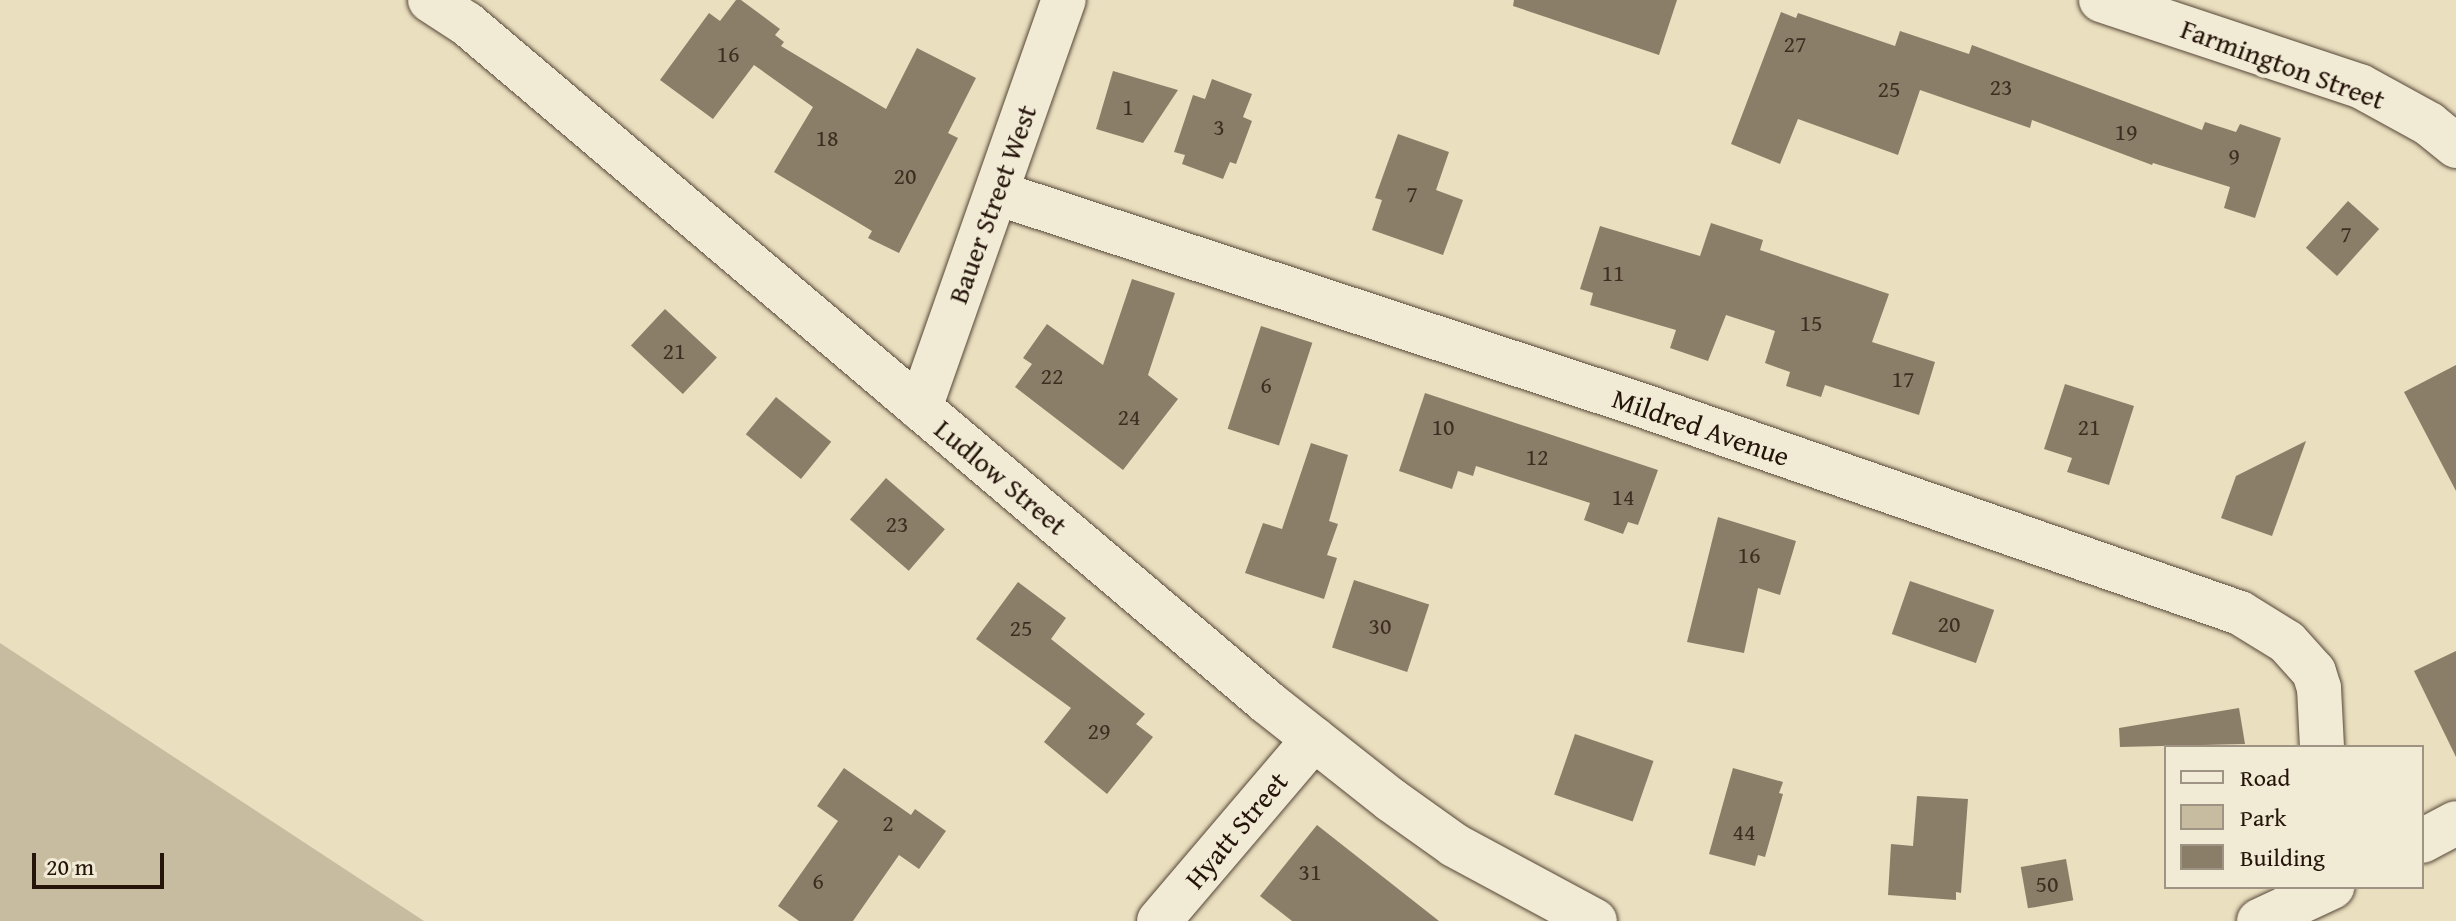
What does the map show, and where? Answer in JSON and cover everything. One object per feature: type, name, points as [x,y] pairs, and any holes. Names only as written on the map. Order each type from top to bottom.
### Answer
[{"type":"street","name":"Ludlow Street","points":[[430,0],[467,24],[1314,739],[1391,800],[1454,845],[1595,921]]},
{"type":"street","name":"Bauer Street West","points":[[920,408],[1064,0]]},
{"type":"street","name":"Farmington Street","points":[[2101,0],[2360,86],[2429,124],[2456,146]]},
{"type":"street","name":"Mildred Avenue","points":[[997,193],[1641,405],[2240,613],[2287,642],[2314,672],[2319,688],[2322,745]]},
{"type":"street","name":"Hyatt Street","points":[[1159,921],[1314,739]]},
{"type":"street","points":[[2424,840],[2456,823]]},
{"type":"street","points":[[2259,921],[2326,889]]},
{"type":"green space","points":[[0,643],[424,921],[0,921]]},
{"type":"building","points":[[736,0],[741,0],[780,29],[775,35],[784,42],[781,46],[886,109],[917,48],[976,78],[948,133],[958,138],[899,253],[868,238],[872,231],[774,172],[813,107],[754,65],[713,119],[660,80],[709,13],[720,21]]},
{"type":"building","points":[[1514,0],[1677,0],[1659,55],[1513,6]]},
{"type":"building","points":[[1781,12],[1796,18],[1798,13],[1895,46],[1900,31],[1969,54],[1972,45],[2202,130],[2205,122],[2236,132],[2240,124],[2281,138],[2255,218],[2224,208],[2230,187],[2152,165],[2032,120],[2030,128],[1920,90],[1898,155],[1798,119],[1780,164],[1731,144]]},
{"type":"building","points":[[1113,71],[1178,90],[1143,143],[1096,129]]},
{"type":"building","points":[[1212,79],[1252,94],[1243,117],[1252,121],[1236,164],[1230,162],[1223,179],[1182,164],[1185,155],[1174,152],[1193,95],[1205,99]]},
{"type":"building","points":[[1398,134],[1449,152],[1436,190],[1463,200],[1443,255],[1372,230],[1382,200],[1375,198]]},
{"type":"building","points":[[2348,201],[2379,229],[2337,276],[2306,248]]},
{"type":"building","points":[[1711,223],[1763,240],[1760,250],[1889,294],[1872,342],[1935,362],[1919,415],[1825,385],[1821,397],[1786,386],[1790,372],[1765,363],[1775,331],[1726,315],[1708,361],[1670,348],[1676,330],[1590,305],[1593,293],[1580,289],[1600,226],[1700,256]]},
{"type":"building","points":[[1132,279],[1175,293],[1148,375],[1178,399],[1123,470],[1015,387],[1032,364],[1023,358],[1047,324],[1103,365]]},
{"type":"building","points":[[665,309],[717,357],[683,394],[631,346]]},
{"type":"building","points":[[1261,326],[1312,343],[1279,445],[1228,429]]},
{"type":"building","points":[[2456,365],[2456,491],[2404,392]]},
{"type":"building","points":[[2065,384],[2134,406],[2109,485],[2067,472],[2072,458],[2044,449]]},
{"type":"building","points":[[1425,393],[1658,470],[1638,525],[1628,522],[1623,534],[1584,520],[1590,503],[1476,466],[1473,476],[1458,471],[1452,489],[1399,471]]},
{"type":"building","points":[[776,397],[831,442],[801,479],[746,434]]},
{"type":"building","points":[[2306,441],[2272,536],[2221,518],[2236,476]]},
{"type":"building","points":[[1311,443],[1348,455],[1329,521],[1338,524],[1327,555],[1337,558],[1324,599],[1245,573],[1263,523],[1282,529]]},
{"type":"building","points":[[886,478],[945,529],[909,571],[850,520]]},
{"type":"building","points":[[1718,517],[1796,541],[1780,595],[1758,588],[1744,653],[1687,642]]},
{"type":"building","points":[[1354,580],[1429,604],[1407,672],[1332,648]]},
{"type":"building","points":[[1910,581],[1994,610],[1976,663],[1892,634]]},
{"type":"building","points":[[1018,582],[1066,618],[1051,639],[1145,714],[1136,724],[1153,737],[1107,794],[1044,742],[1071,708],[976,639]]},
{"type":"building","points":[[2456,651],[2456,757],[2414,671]]},
{"type":"building","points":[[2239,708],[2245,744],[2120,747],[2119,728]]},
{"type":"building","points":[[1575,734],[1653,761],[1633,822],[1554,795]]},
{"type":"building","points":[[844,768],[911,815],[915,809],[946,831],[919,869],[899,855],[853,921],[799,921],[778,906],[838,821],[817,806]]},
{"type":"building","points":[[1733,768],[1783,782],[1779,793],[1783,794],[1765,857],[1758,855],[1755,866],[1709,854]]},
{"type":"building","points":[[1917,796],[1968,799],[1961,893],[1956,892],[1956,900],[1888,895],[1891,844],[1913,846]]},
{"type":"building","points":[[1317,825],[1439,921],[1292,921],[1260,896]]},
{"type":"building","points":[[2066,859],[2073,900],[2028,908],[2021,867]]}]
